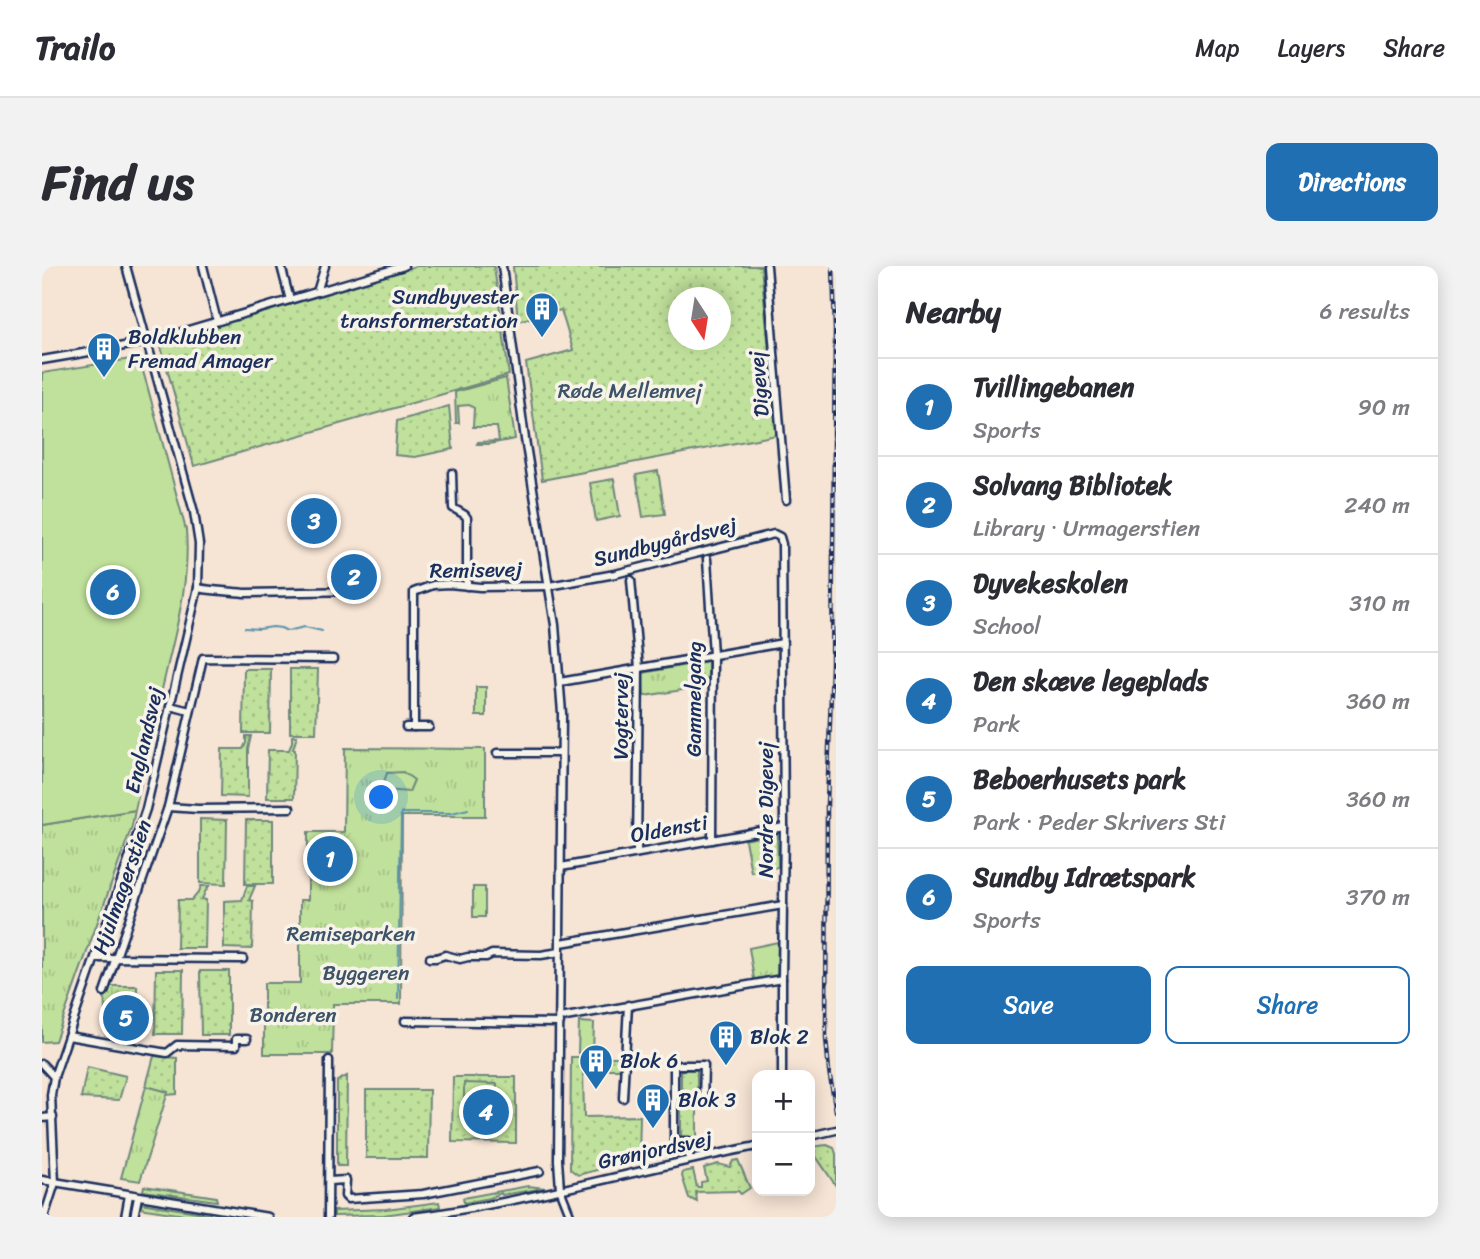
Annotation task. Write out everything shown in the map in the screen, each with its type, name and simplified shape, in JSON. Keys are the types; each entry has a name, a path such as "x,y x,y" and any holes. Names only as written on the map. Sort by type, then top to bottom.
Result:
{"street":[{"name":"Englandsvej","path":"44,1217 55,1183 51,1095 54,1077 146,809 198,588 199,544 194,512 126,266"},
{"path":"203,266 217,321"},
{"path":"281,266 290,300"},
{"path":"317,292 325,266"},
{"path":"42,360 148,342 404,266"},
{"path":"502,266 525,439 555,625 560,682 558,1160 560,1189 571,1217"},
{"name":"Digevej","path":"767,266 786,500"},
{"path":"452,473 452,505 467,518 467,586"},
{"name":"Sundbygårdsvej","path":"549,586 615,574 774,534 780,537 782,544"},
{"name":"Nordre Digevej","path":"782,544 782,1070"},
{"name":"Gammelgang","path":"707,559 713,655 712,840"},
{"name":"Vogtervej","path":"631,580 639,668 637,853"},
{"name":"Remisevej","path":"414,727 414,592 433,585 549,586"},
{"path":"198,588 244,593 359,591"},
{"path":"560,682 783,643"},
{"name":"Hjulmagerstien","path":"104,992 168,807 203,658 333,659"},
{"path":"170,706 190,711"},
{"path":"406,727 429,727"},
{"path":"497,753 561,753"},
{"path":"168,807 290,808"},
{"name":"Oldensti","path":"561,867 784,827"},
{"path":"561,943 783,905"},
{"path":"430,958 445,955 460,959 492,954 541,955 560,952"},
{"path":"96,958 243,959"},
{"path":"405,1021 560,1021 628,1005 782,979"},
{"path":"624,1098 628,1005"},
{"path":"68,1037 167,1054 177,1045 236,1046 236,1039 247,1039"},
{"path":"328,1217 329,1060"},
{"path":"42,1064 54,1077"},
{"path":"689,1160 689,1141 674,1141 674,1065 704,1065 703,1104"},
{"path":"42,1118 53,1117"},
{"path":"815,1135 836,1130"},
{"name":"Grønjordsvej","path":"412,1217 461,1213 752,1147"},
{"path":"328,1181 345,1180 345,1196 348,1199 360,1199 423,1194 540,1171"},
{"path":"42,1180 268,1217"},
{"path":"125,1217 129,1195"},
{"path":"135,1217 138,1197"},
{"path":"214,1217 216,1209"}],"green space":[{"path":"416,266 494,266 509,375 194,466 160,343"},
{"name":"Røde Mellemvej","path":"513,266 761,266 777,435 542,480 526,363 573,350 561,310 518,321"},
{"path":"137,358 147,385 186,530 185,582 179,617 135,810 42,825 42,373"},
{"path":"506,378 515,439 477,444 499,441 497,427 473,427 474,408 469,405 458,406 459,423 456,423 455,392"},
{"path":"449,406 453,449 415,457 395,455 397,421"},
{"path":"658,471 665,514 643,517 636,475"},
{"path":"614,479 620,516 596,521 590,483"},
{"path":"708,661 708,686 644,696 643,673"},
{"path":"244,669 271,669 270,733 243,733"},
{"path":"290,669 318,669 316,733 290,733"},
{"path":"476,687 486,687 486,716 476,716"},
{"path":"246,736 251,736 248,749 248,797 221,796 222,749 243,749"},
{"path":"292,736 297,736 293,749 294,798 267,798 268,750 289,750"},
{"name":"Remiseparken","path":"345,748 485,749 485,816 402,816 401,1004 333,1004 332,1054 264,1054 264,983 300,983 300,900 308,900 308,832 344,832"},
{"path":"403,772 414,780 409,792 382,788 387,773"},
{"path":"135,810 132,826 55,1041 42,1042 42,825"},
{"path":"200,819 227,820 226,884 200,883"},
{"path":"246,820 273,820 273,884 245,884"},
{"path":"777,833 778,867 751,872 745,840"},
{"path":"317,841 344,841 344,878 317,878"},
{"path":"201,886 209,886 202,899 206,900 205,948 177,948 178,900 192,900"},
{"path":"247,886 255,886 249,900 253,901 252,949 224,948 224,901 242,900"},
{"path":"473,887 485,887 485,917 473,917"},
{"path":"778,942 777,976 754,979 749,948"},
{"path":"156,970 183,970 182,1034 155,1034"},
{"path":"200,971 229,971 229,1035 201,1035"},
{"path":"110,986 137,986 136,1034 105,1033 104,1027 116,1027 116,1009 105,1009 104,992 108,991"},
{"path":"579,1022 594,1023 593,1054 578,1053"},
{"path":"154,1056 177,1058 177,1094 167,1095 167,1092 146,1086"},
{"path":"571,1057 624,1057 624,1069 583,1069 584,1117 640,1116 639,1159 578,1175 570,1169"},
{"path":"87,1067 126,1076 119,1100 81,1098"},
{"path":"681,1070 697,1070 697,1137 681,1137"},
{"path":"347,1076 346,1166 337,1166 337,1081"},
{"path":"453,1077 516,1077 516,1143 452,1142"},
{"path":"464,1083 497,1084 496,1099 464,1098"},
{"path":"146,1086 168,1092 140,1181 121,1178"},
{"path":"366,1090 429,1090 428,1158 366,1158"},
{"path":"827,1145 834,1148 836,1186 815,1155 815,1146"},
{"path":"738,1160 750,1188 741,1194 738,1191 696,1192 697,1202 689,1198 683,1172 693,1170 697,1187 701,1187 701,1182 707,1181 704,1168 718,1164 730,1167 733,1161"},
{"path":"144,1186 216,1197 217,1201 143,1191"},
{"path":"528,1186 545,1188 502,1195 501,1193 464,1203 463,1198"},
{"path":"439,1202 440,1207 384,1215 334,1216 334,1211 386,1209"},
{"path":"140,1203 210,1214 211,1217 139,1208"}],"waterway":[{"path":"245,628 273,627 287,631 305,627 322,631"},
{"path":"398,999 401,813 452,813 468,809"}],"railway":[{"path":"833,266 835,330 832,665 827,804 826,1038 836,1111"}],"place":[{"name":"Sundbyvester transformerstation","path":"542,339"},
{"name":"Boldklubben Fremad Amager","path":"104,379"},
{"name":"Dyvekeskolen","path":"314,521"},
{"name":"Solvang Bibliotek","path":"354,577"},
{"name":"Sundby Idrætspark","path":"113,592"},
{"name":"Tvillingebanen","path":"330,859"},
{"name":"Beboerhusets park","path":"126,1018"},
{"name":"Blok 2","path":"726,1067"},
{"name":"Blok 6","path":"596,1091"},
{"name":"Den skæve legeplads","path":"486,1112"},
{"name":"Blok 3","path":"653,1130"}],"park label":[{"name":"Byggeren","path":"366,973"},
{"name":"Bonderen","path":"293,1015"}]}
